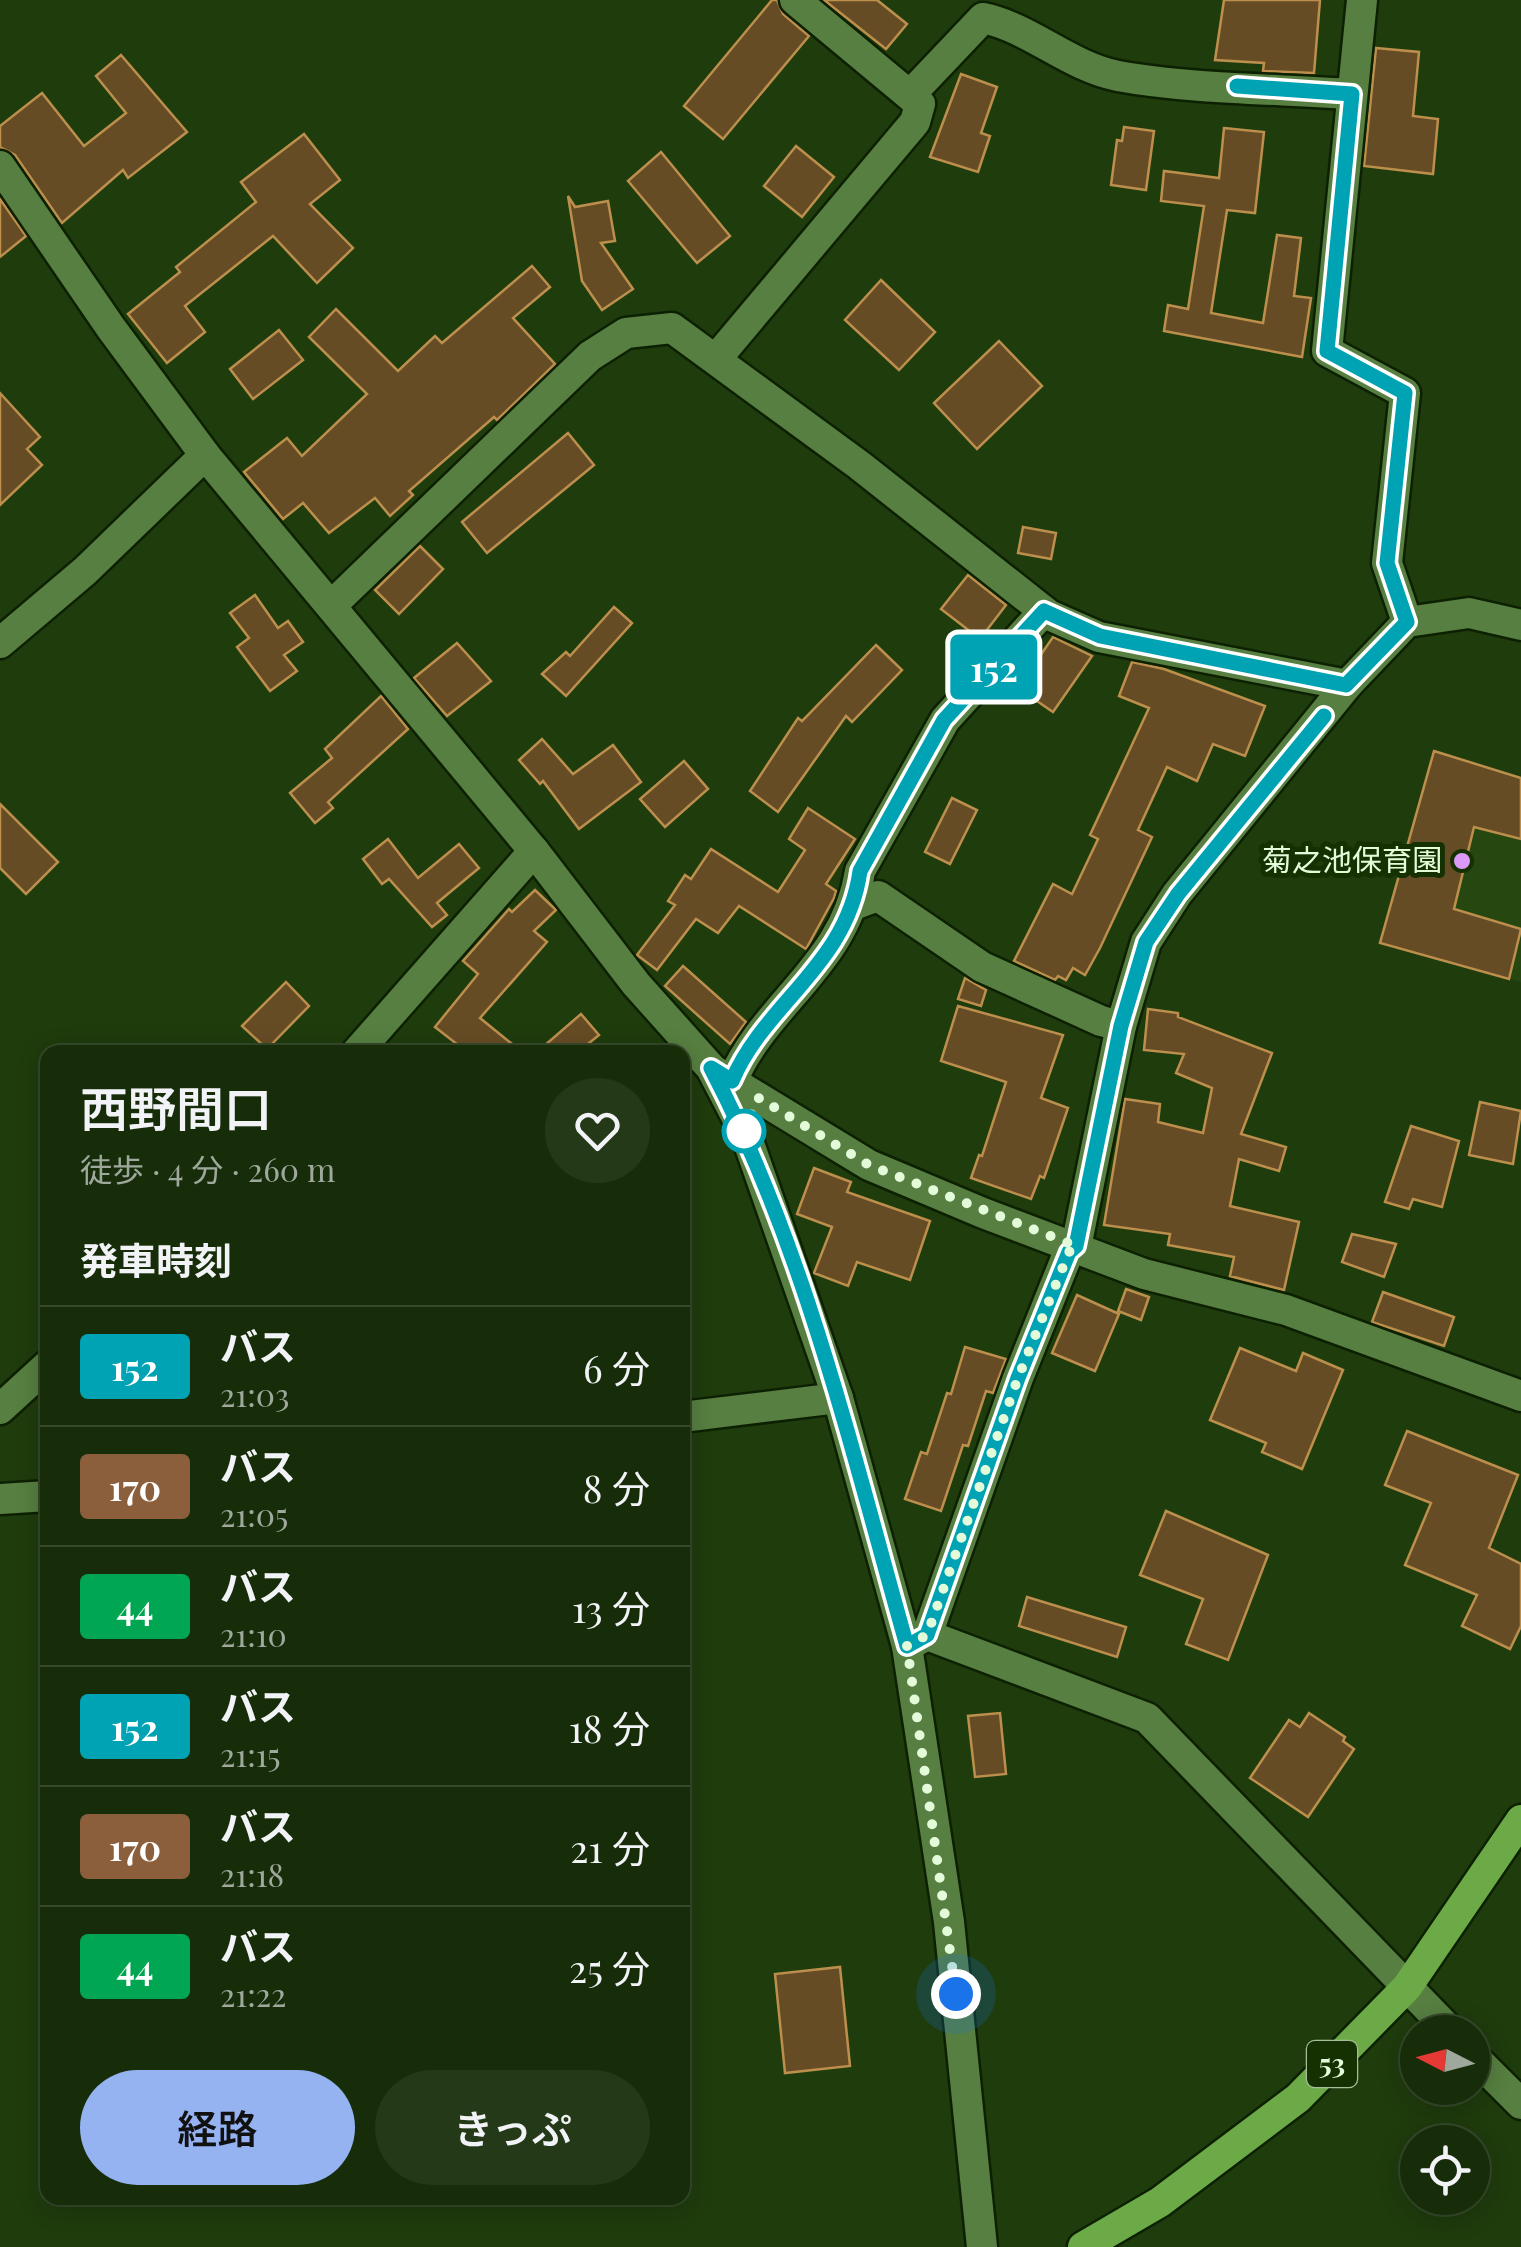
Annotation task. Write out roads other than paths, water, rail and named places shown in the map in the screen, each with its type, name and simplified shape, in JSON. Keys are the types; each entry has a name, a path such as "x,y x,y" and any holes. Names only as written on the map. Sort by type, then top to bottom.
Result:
{"main road":[{"name":"53","path":"1083,2247 1160,2202 1298,2098 1407,1988 1521,1820"}],"street":[{"path":"716,359 915,122 920,104 794,0"},
{"path":"1362,0 1327,351 1405,393 1387,563 1407,622"},
{"path":"910,95 983,18 1004,22 1064,58 1117,75 1352,94"},
{"path":"0,166 111,328 205,454 534,851 636,984 721,1074 869,1165 1144,1274 1286,1310 1521,1396"},
{"path":"332,605 602,348 626,334 672,328 1044,611 1100,636 1346,685"},
{"path":"0,644 86,571 205,454"},
{"path":"721,1074 811,978 852,906 860,871 944,720 1044,611"},
{"path":"917,1641 1018,1378 1069,1252 1076,1246 1121,1026 1146,942 1178,894 1346,685 1407,622 1469,613 1521,625"},
{"path":"363,1045 534,851"},
{"path":"852,906 878,896 982,967 1101,1021 1121,1026"},
{"path":"721,1074 838,1398 917,1641 982,2247"},
{"path":"0,1409 40,1372"},
{"path":"690,1416 838,1398"},
{"path":"0,1498 40,1496"},
{"path":"917,1641 1148,1718 1434,2015"},
{"path":"1490,2073 1521,2104"}],"place":[{"name":"菊之池保育園","path":"1462,861"}]}
